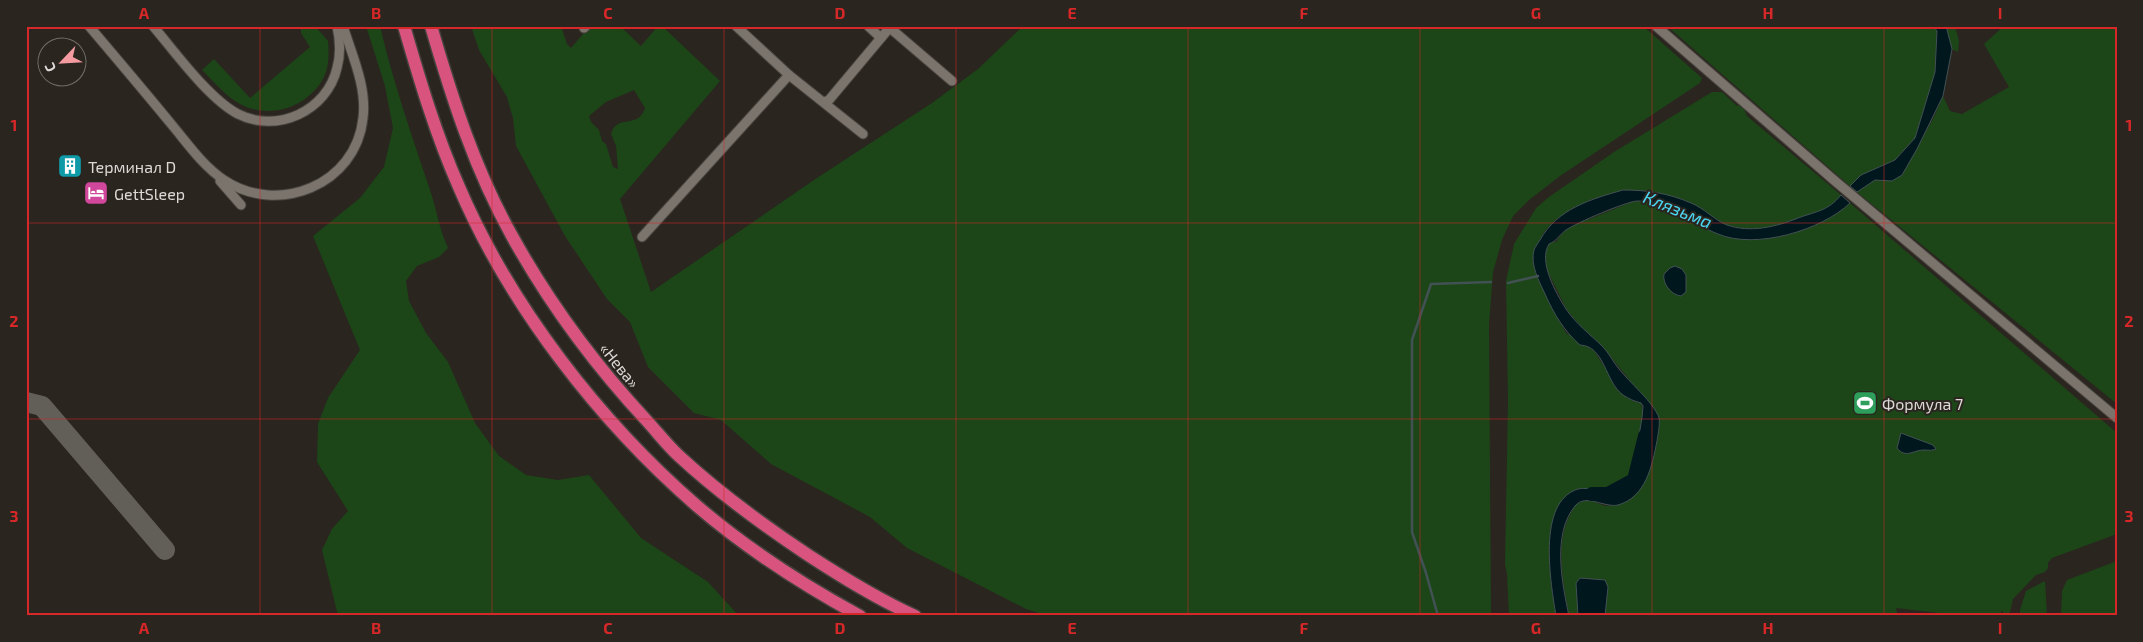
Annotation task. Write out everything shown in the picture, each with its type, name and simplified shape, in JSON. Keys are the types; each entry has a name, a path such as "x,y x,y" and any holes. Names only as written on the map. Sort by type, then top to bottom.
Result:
{"highway":[{"path":"404,26 430,113 463,196 494,258 529,314 571,373 608,418 665,478 698,507 753,549 829,599 860,616"},
{"name":"«Нева»","path":"431,26 453,103 483,178 516,244 552,301 593,358 628,402 678,455 717,489 771,531 844,579 915,616"}],"street":[{"path":"89,26 241,204"},
{"path":"153,26 216,98 237,114 266,122 288,119 298,115 316,104 324,96 338,68 340,47 337,26"},
{"path":"206,165 237,188 259,194 283,196 317,186 334,173 350,154 357,142 363,120 361,88 343,26"},
{"path":"736,26 789,75 863,134"},
{"path":"868,26 881,38"},
{"path":"1656,26 1835,181 2117,418"},
{"path":"824,102 829,100 891,27 952,81"},
{"path":"642,237 789,75"}],"green space":[{"path":"301,26 315,26 328,41 328,64 321,82 314,91 297,104 275,111 245,107 225,93 202,70 214,59 250,98 310,47 301,33"},
{"path":"366,26 380,26 397,88 448,248 439,257 417,266 406,281 409,301 426,333 448,362 475,423 499,456 526,475 558,480 589,475 641,538 708,582 739,616 338,616 322,550 332,529 348,511 317,462 318,424 328,398 360,350 313,236 360,198 384,167 393,128 385,86"},
{"path":"471,26 561,26 567,44 571,48 590,26 620,26 641,46 658,26 662,26 720,81 620,199 651,292 817,178 932,103 978,69 1023,26 1643,26 1702,78 1700,83 1560,176 1529,200 1513,216 1502,240 1493,272 1489,324 1491,616 1048,616 1026,609 907,548 870,517 771,464 721,420 694,413 648,367 630,322 607,299 565,236 516,146 513,118 507,97 479,50","holes":["634,90 645,108 642,115 638,118 618,124 614,128 611,134 616,146 618,169 613,167 606,144 602,141 599,130 591,122 589,116 606,102"]},
{"path":"1667,26 1933,26 1937,31 1935,72 1915,138 1895,160 1861,175 1850,186"},
{"path":"1946,26 1955,26 1959,41 1958,52 1952,49"},
{"path":"2004,26 2117,26 2117,404 1857,192 1875,180 1902,175 1934,117 1943,96 1950,111 1962,114 2009,87 1984,44"},
{"path":"1712,92 1722,92 1737,106 1744,109 1747,116 1841,195 1832,206 1814,214 1763,229 1726,225 1692,203 1649,190 1592,199 1571,209 1555,220 1544,232 1534,251 1534,268 1549,302 1566,333 1594,351 1623,395 1641,403 1643,414 1639,441 1640,460 1630,481 1615,493 1606,494 1594,489 1562,500 1552,527 1549,556 1556,616 1509,616 1505,564 1508,401 1506,281 1514,244 1536,208 1549,197 1614,152"},
{"name":"Формула 7","path":"1634,201 1654,204 1668,209 1718,234 1733,238 1751,239 1787,235 1806,229 1838,213 1850,203 2117,433 2117,534 2052,558 2045,572 2036,575 2013,599 2010,612 2006,616 2002,616 2003,610 1997,616 1965,616 1896,608 1897,613 1926,616 1569,616 1563,577 1562,551 1566,525 1574,506 1585,501 1591,501 1609,506 1632,498 1658,416 1604,348 1591,338 1567,310 1545,266 1546,249 1549,243 1556,242 1564,231 1578,222"},
{"path":"2117,561 2117,616 2061,616 2062,591 2067,580"},
{"path":"2045,581 2047,616 2020,616 2026,591"}],"water":[{"path":"1933,26 1946,26 1952,49 1943,96 1902,175 1892,181 1875,180 1857,192 1850,186 1861,175 1895,160 1915,138 1935,72 1937,31"},
{"path":"1623,190 1666,194 1696,205 1727,225 1745,229 1772,226 1817,212 1827,207 1841,195 1850,203 1838,213 1806,229 1788,235 1751,240 1718,234 1669,209 1648,202 1637,201 1612,209 1580,223 1566,230 1549,244 1546,251 1547,268 1553,286 1566,309 1605,349 1619,369 1650,403 1658,415 1659,421 1657,441 1650,470 1641,488 1635,495 1628,501 1618,505 1607,505 1590,501 1579,502 1568,517 1563,530 1561,559 1569,616 1556,616 1551,584 1549,545 1551,526 1556,510 1565,497 1578,489 1612,493 1622,489 1630,481 1637,470 1640,460 1639,443 1643,406 1641,403 1623,395 1612,382 1595,351 1580,345 1564,328 1538,278 1533,256 1535,248 1547,229 1565,213 1599,197"},
{"path":"1675,266 1682,269 1686,275 1686,292 1681,296 1671,291 1664,281 1664,274"},
{"path":"1901,433 1933,445 1936,449 1903,453 1897,448"},
{"path":"1580,578 1605,580 1608,587 1605,616 1578,616 1576,583"}],"waterway":[{"path":"1508,283 1538,276"},
{"path":"1438,616 1412,532 1412,340 1431,284 1491,282"},
{"name":"Клязьма","path":"1592,494 1608,494 1634,480 1645,436"}],"taxiway":[{"path":"26,402 42,406 165,550"}],"place":[{"name":"Терминал D","path":"70,166"},
{"name":"GettSleep","path":"96,193"},
{"name":"Формула 7","path":"1865,403"}]}
